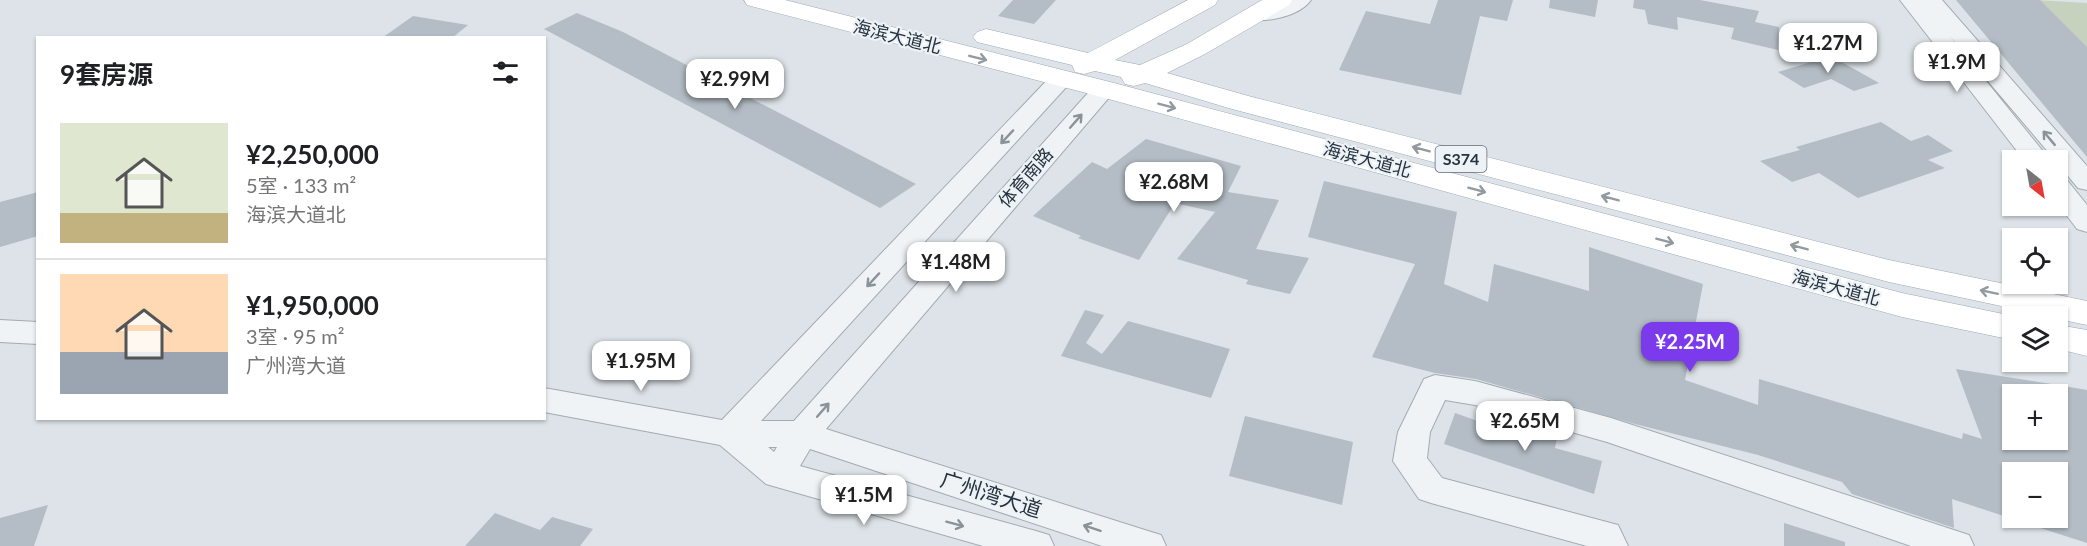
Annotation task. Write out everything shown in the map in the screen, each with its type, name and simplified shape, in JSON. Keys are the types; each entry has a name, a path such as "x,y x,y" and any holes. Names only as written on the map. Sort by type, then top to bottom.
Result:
{"main road":[{"name":"海滨大道北","path":"756,0 1104,89 1902,305 2002,326"},
{"name":"海滨大道北","path":"836,0 1143,74 1242,103 1889,271 2087,313"},
{"name":"体育南路","path":"1104,89 1196,49 1280,0"},
{"path":"1061,79 1199,2"},
{"path":"1012,43 1099,35 1162,24"},
{"path":"1196,49 1194,67 1209,85 1242,103"},
{"path":"2068,339 2087,343"}],"street":[{"path":"1256,14 1283,10 1301,0"},
{"path":"1910,0 2029,150"},
{"path":"1931,0 2087,182"},
{"path":"729,434 1061,79"},
{"name":"体育南路","path":"778,474 802,434 1104,89"},
{"path":"2068,199 2087,223"},
{"path":"0,331 36,333"},
{"path":"1610,546 1605,536 1431,489 1410,461 1414,432 1435,387 1475,393 1611,431 1956,546"},
{"name":"广州湾大道","path":"546,400 729,434 802,434 1148,546"},
{"name":"广州湾大道","path":"729,434 778,474 1036,546"}],"green space":[{"path":"2036,0 2087,3 2087,50"}],"building":[{"path":"1013,0 1056,0 1034,24 998,16"},
{"path":"1438,0 1513,0 1507,21 1480,16 1461,95 1339,70 1366,11 1430,24"},
{"path":"1550,0 1598,0 1595,17 1549,8"},
{"path":"1634,0 1700,0 1759,11 1755,22 1779,27 1778,50 1731,39 1734,28 1677,17 1678,30 1648,24 1645,10 1633,8"},
{"path":"1956,0 2040,0 2087,47 2087,157"},
{"path":"577,13 623,32 916,184 880,208 544,29"},
{"path":"413,16 468,25 454,36 385,36"},
{"path":"1831,56 1879,83 1854,91 1831,79 1804,88 1778,72"},
{"path":"1881,122 1911,141 1928,135 1953,151 1928,160 1945,168 1858,198 1819,173 1792,182 1760,161 1800,150 1796,147"},
{"path":"1146,139 1241,166 1228,192 1279,200 1256,249 1309,258 1290,294 1246,284 1248,280 1177,259 1215,212 1175,203 1139,260 1078,238 1081,236 1033,216 1092,162 1107,169"},
{"path":"1324,181 1457,212 1444,284 1488,302 1494,264 1589,291 1589,247 1703,284 1685,380 1758,405 1759,379 1962,439 1963,433 1982,439 1956,369 2052,384 2002,384 2002,450 2068,450 2068,387 2087,390 2087,543 2041,528 2068,528 2068,462 2002,462 2002,515 1952,499 1954,528 1852,494 1842,482 1758,455 1635,424 1476,379 1435,373 1372,357 1415,264 1308,237"},
{"path":"36,193 36,237 0,247 0,202"},
{"path":"1085,310 1104,315 1086,343 1102,354 1128,321 1230,349 1211,398 1061,356"},
{"path":"1455,413 1515,434 1517,426 1557,437 1555,448 1602,461 1594,494 1444,444"},
{"path":"1245,416 1353,442 1342,505 1229,476"},
{"path":"48,505 34,546 0,546 0,518"},
{"path":"495,513 540,530 552,517 593,529 580,546 465,546"},
{"path":"1784,523 1845,542 1845,546 1784,546"}]}
